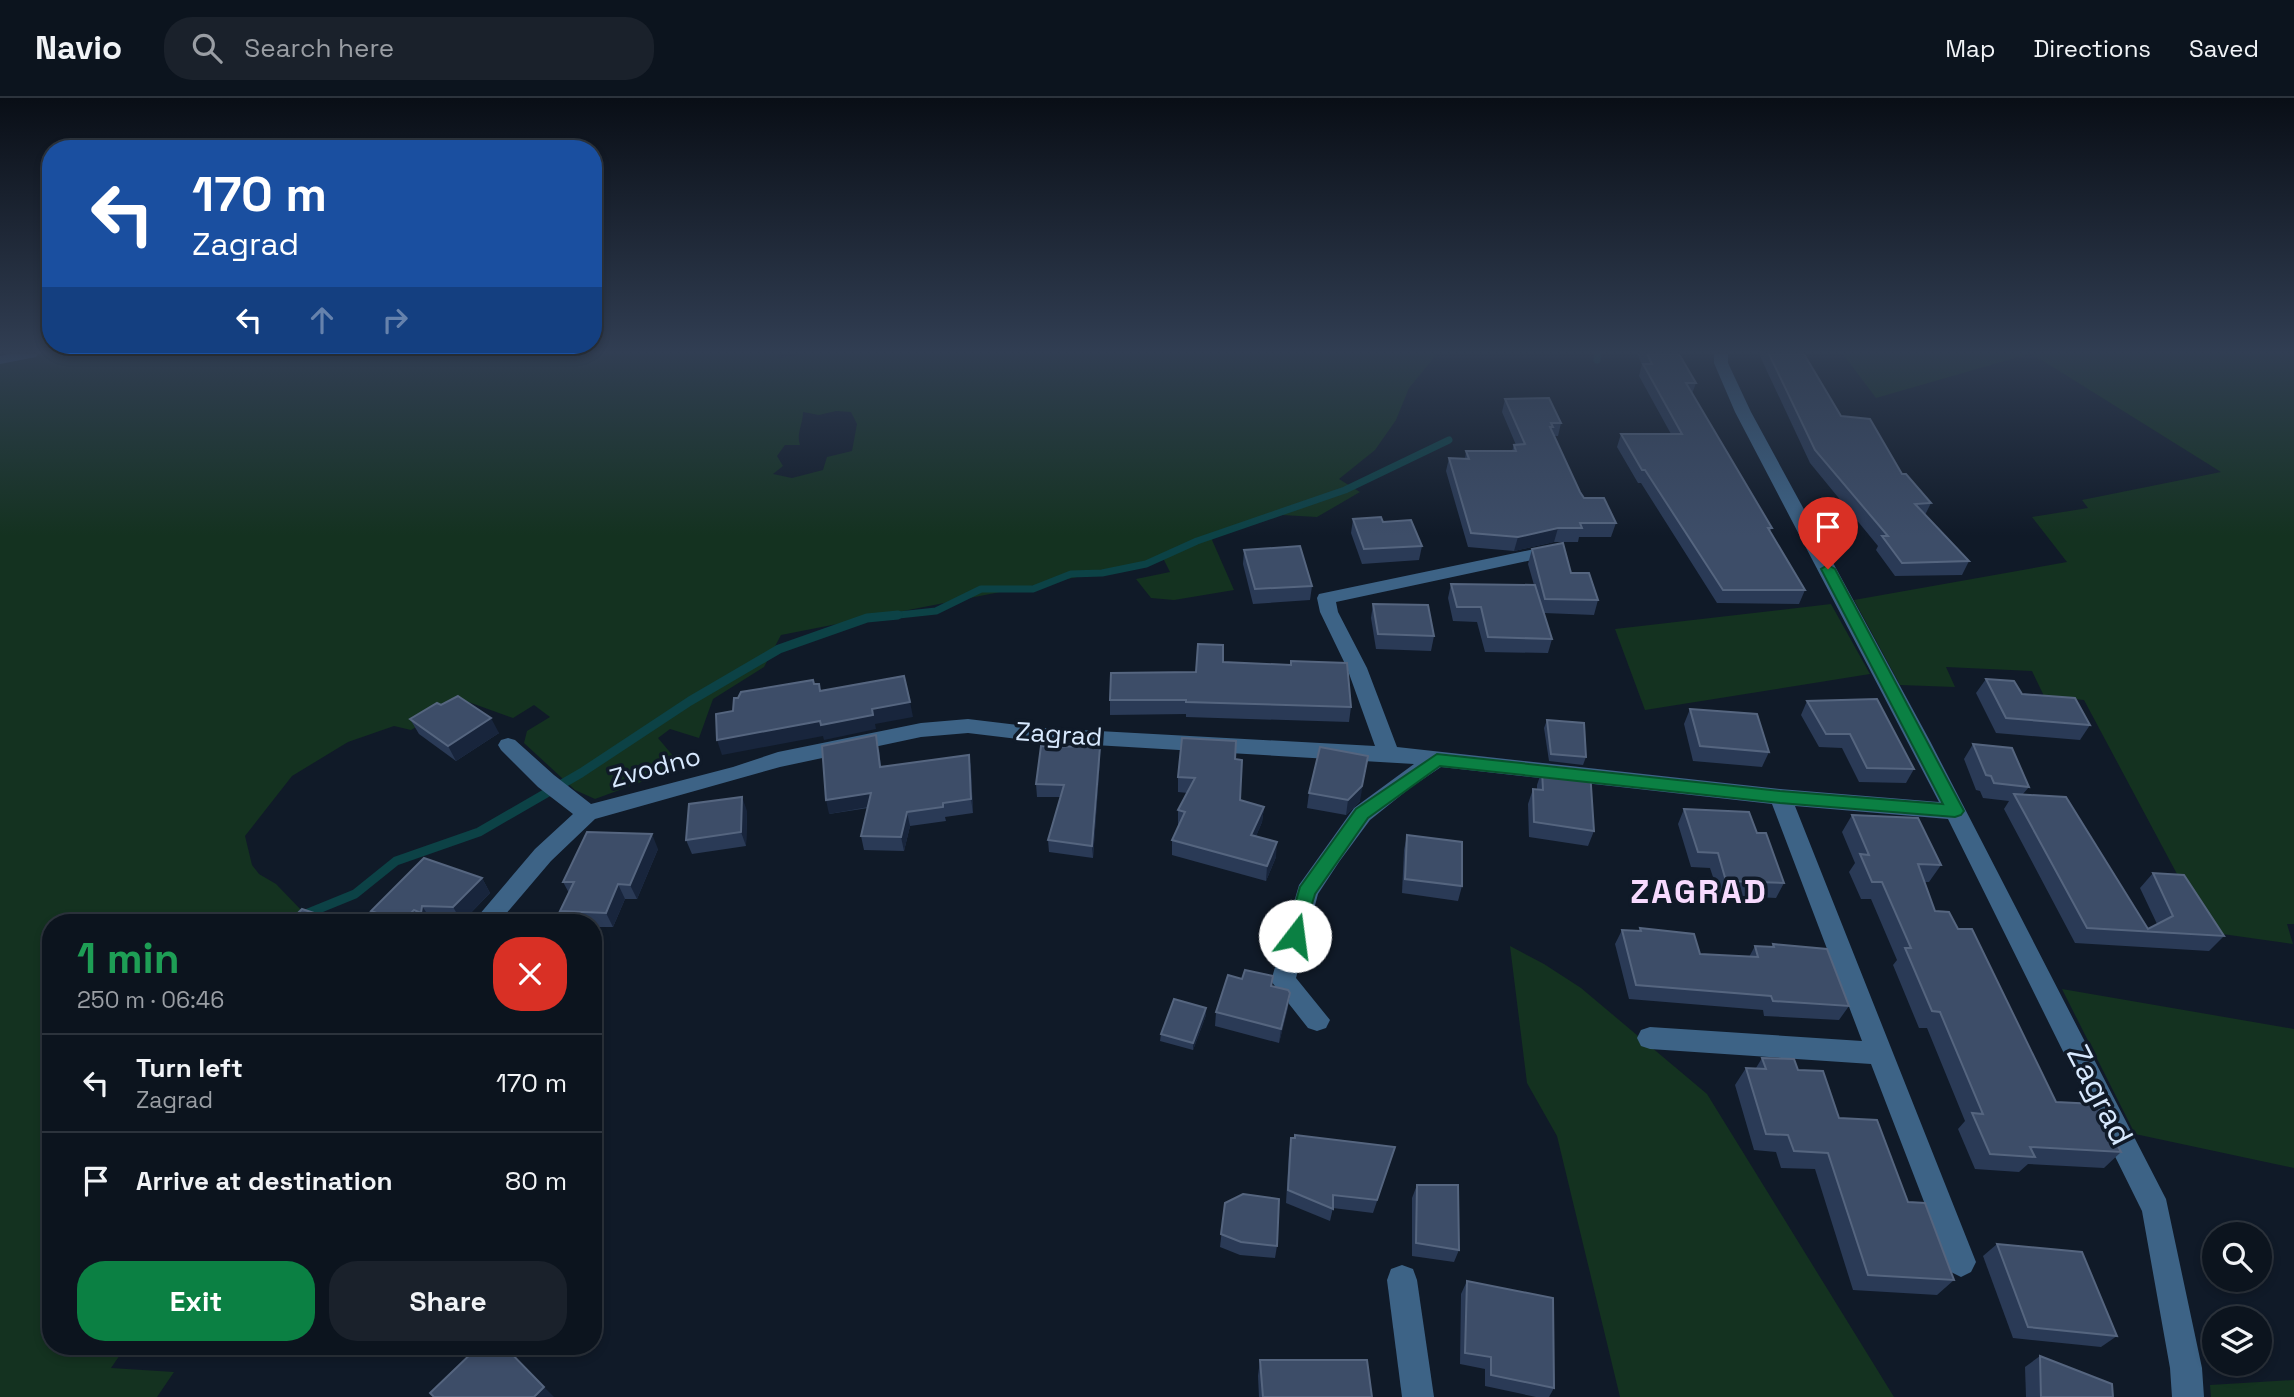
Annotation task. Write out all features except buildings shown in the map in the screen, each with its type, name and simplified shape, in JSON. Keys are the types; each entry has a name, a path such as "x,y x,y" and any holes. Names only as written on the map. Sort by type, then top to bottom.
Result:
{"street":[{"name":"Zagrad","path":"1744,415 1955,811 2156,1209 2186,1368 2188,1397"},
{"path":"1389,754 1357,668 1329,612 1326,598 1554,550"},
{"name":"Zagrad","path":"736,774 778,760 921,730 968,726 1044,735 1389,754 1780,797 1955,811"},
{"name":"Zvodno","path":"508,745 555,788 588,813"},
{"path":"1317,1020 1283,981 1307,892 1362,814 1437,760"},
{"name":"Zvodno","path":"492,914 543,855 588,813 736,774"},
{"path":"1780,797 1961,1262"},
{"path":"1650,1038 1878,1053"},
{"path":"1402,1280 1418,1397"}],"green space":[{"path":"0,415 803,415 800,445 785,445 777,456 783,466 773,474 792,478 823,470 827,457 852,451 857,424 852,415 1398,415 1375,450 1339,479 1360,492 1317,517 1282,515 1217,531 1212,540 1234,590 1174,600 1151,598 1136,579 1170,572 1164,560 781,635 764,667 713,699 699,738 670,729 658,738 679,763 652,778 595,799 575,790 524,743 527,731 550,717 534,705 513,718 463,700 411,730 394,726 348,742 292,776 245,836 252,865 259,874 276,884 303,912 301,914 42,914 42,1355 120,1355 111,1368 174,1372 157,1397 0,1397"},
{"path":"2129,415 2294,415 2294,924 2287,924 2293,944 2208,932 2084,700 2044,696 2032,671 1946,667 1955,687 1900,685 1854,600 2067,562 2032,517 2088,508 2082,500 2221,472"},
{"path":"1831,604 1870,674 1645,710 1615,629"},
{"path":"1510,946 1581,988 1707,1094 1894,1397 1620,1397 1557,1136 1527,1083"},
{"path":"2062,989 2294,1029 2294,1168 2135,1134"},
{"path":"2294,1380 2294,1397 2211,1397 2210,1385"}],"waterway":[{"path":"880,617 936,611 981,589 1033,589 1071,574 1102,573 1146,564 1197,541 1345,490 1449,440"},
{"path":"306,914 355,894 396,861 479,832 581,773 690,701 779,649 867,618 898,615"}],"district":[{"name":"ZAGRAD","path":"1699,892"}],"route":[{"path":"1295,936 1307,892 1362,814 1402,782 1437,760 1780,797 1955,811 1828,569"}]}
